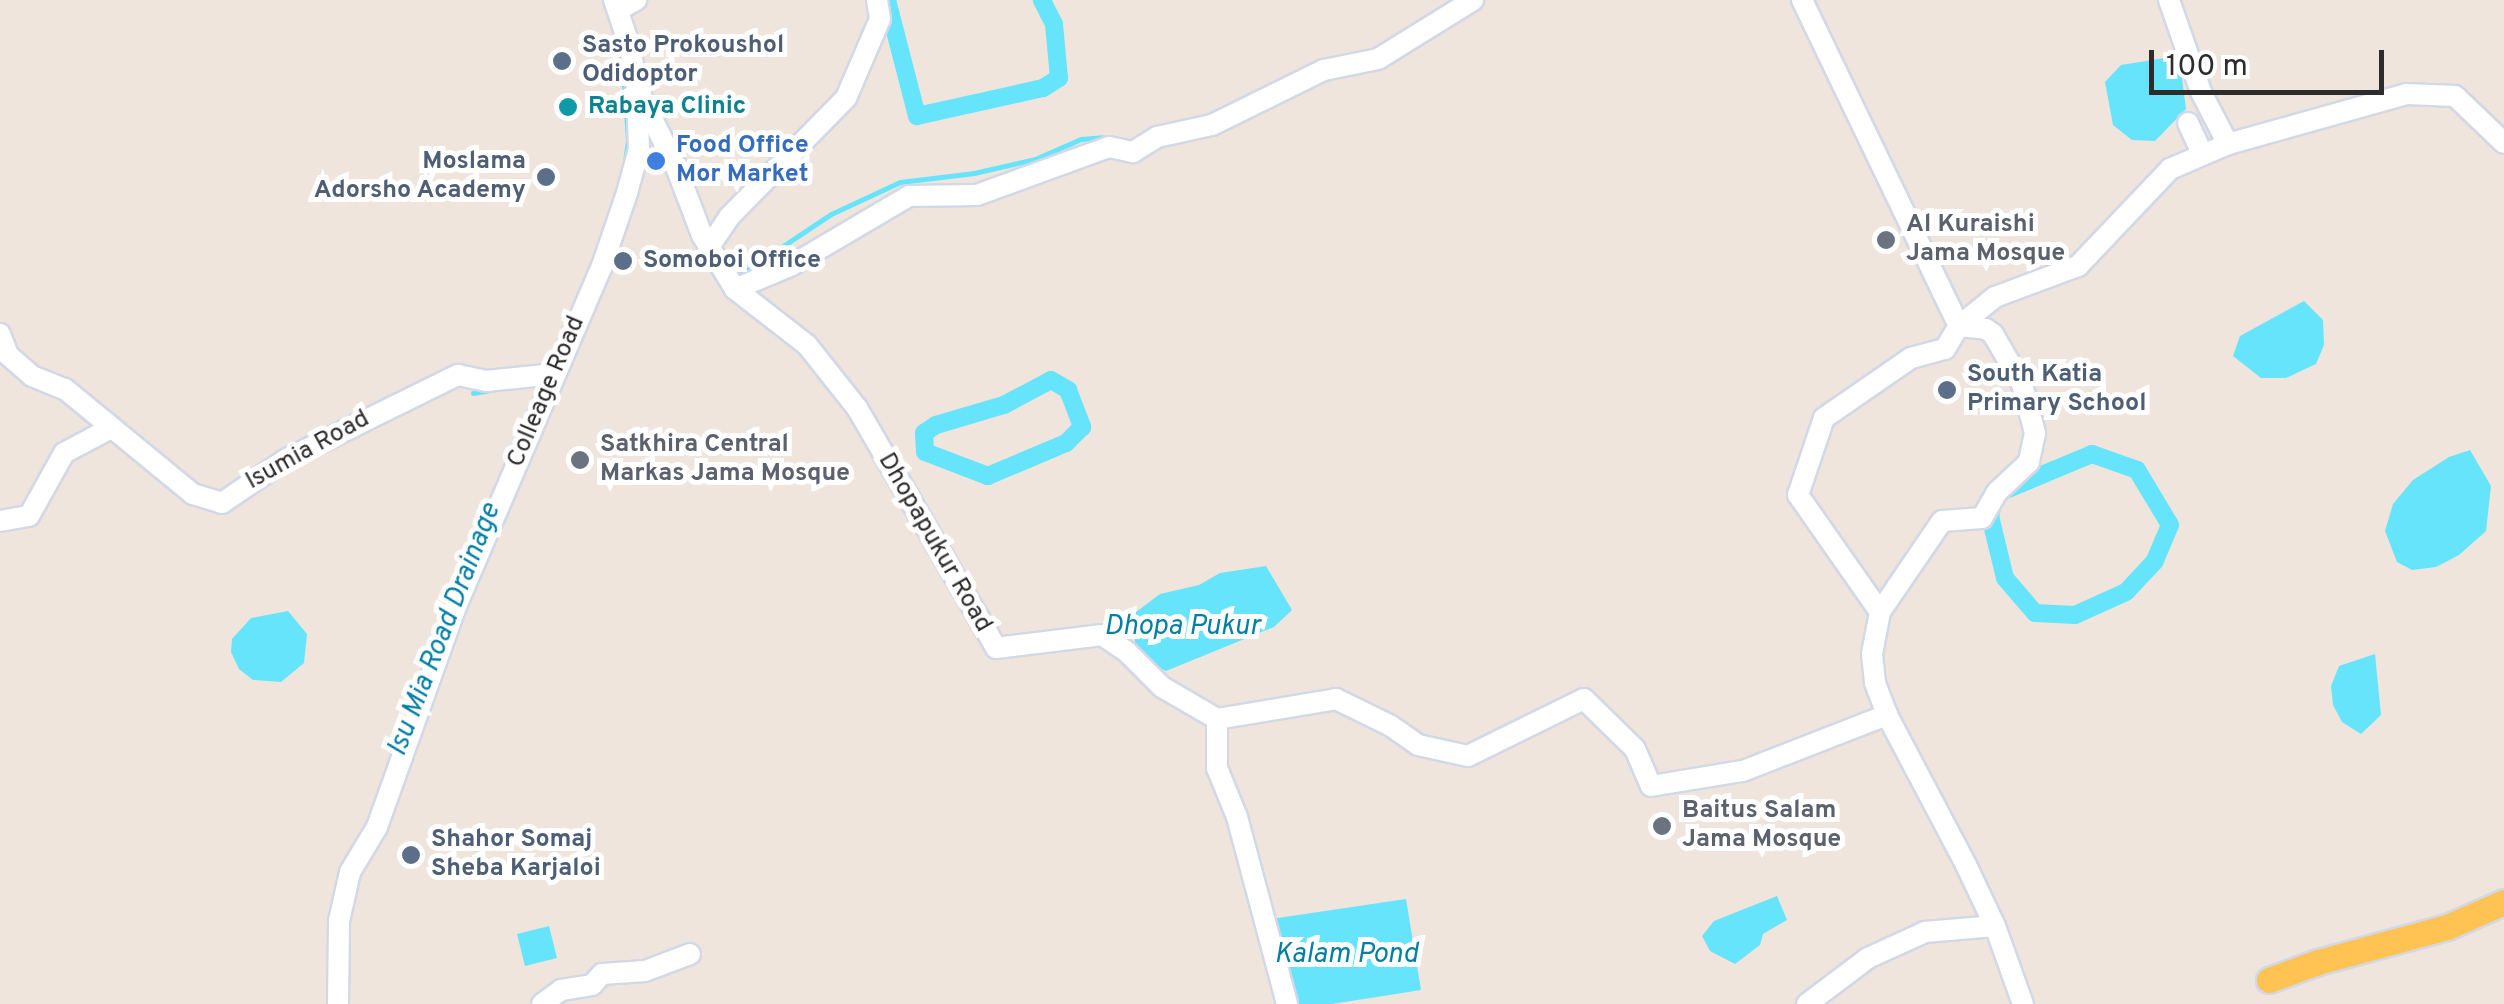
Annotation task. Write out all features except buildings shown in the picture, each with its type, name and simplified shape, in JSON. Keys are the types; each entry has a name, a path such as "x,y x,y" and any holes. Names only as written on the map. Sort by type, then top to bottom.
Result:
{"main road":[{"path":"2269,980 2318,962 2446,928 2504,902"}],"street":[{"path":"709,247 729,217 846,98 880,18 877,0"},
{"path":"1802,0 1959,326"},
{"path":"2170,0 2201,92 2228,144"},
{"name":"Colleage Road","path":"338,1004 339,921 350,872 377,827 456,604 602,266 627,194 638,148 637,88 623,3"},
{"path":"735,290 792,265 908,196 977,195 1109,147 1133,152 1157,138 1212,125 1324,70 1378,58 1460,4"},
{"name":"Dhopapukur Road","path":"637,88 709,247 735,290 808,345 857,408 996,648 1102,635 1127,652 1162,687 1217,719"},
{"path":"1880,612 1798,496 1824,418 1911,358 1945,349 1959,326 1995,297 2078,266 2170,169 2228,144 2407,94 2455,96 2504,143"},
{"path":"2188,123 2203,155"},
{"path":"1959,326 1986,329 1993,334 2022,384 2036,433 2029,462 1997,492 1982,518 1942,521 1880,612 1872,654 1887,715 1995,926 2023,1004"},
{"name":"Isumia Road","path":"0,334 8,355 32,376 65,389 193,494 222,503 285,460 458,375 486,381 555,374"},
{"path":"0,521 29,516 64,454 111,428"},
{"path":"1287,1004 1237,817 1217,768 1217,719 1336,698 1391,726 1418,746 1468,756 1584,699 1635,749 1651,786 1743,772 1887,715"},
{"path":"1807,1004 1868,958 1925,932 1995,926"},
{"path":"542,1004 561,990 592,985 602,974 646,971 690,954"}],"water":[{"path":"2171,57 2182,78 2186,109 2155,141 2132,140 2113,125 2105,82 2121,65"},
{"path":"2304,301 2323,320 2324,345 2316,364 2286,378 2261,378 2233,356 2240,336"},
{"path":"2470,450 2491,486 2486,531 2459,555 2436,567 2412,570 2397,562 2385,531 2393,504 2413,480 2449,457"},
{"name":"Dhopa Pukur","path":"1266,566 1292,610 1274,627 1166,671 1147,664 1135,642 1132,615 1160,594 1199,585 1220,573"},
{"path":"288,611 307,634 304,663 281,682 253,680 239,669 231,652 232,639 251,618"},
{"path":"2375,654 2381,715 2361,734 2342,722 2333,705 2331,686 2339,666"},
{"path":"1777,896 1787,920 1763,934 1760,945 1735,964 1710,951 1702,936 1714,921"},
{"name":"Kalam Pond","path":"1406,899 1421,990 1332,1004 1284,1004 1271,919"},
{"path":"549,926 557,958 525,966 517,934"}],"waterway":[{"path":"887,0 917,116 1043,88 1059,78 1054,24 1042,0"},
{"path":"622,56 628,140 623,175"},
{"path":"741,274 831,214 900,182 974,173 1035,159 1081,139 1102,137"},
{"path":"1051,380 1068,390 1082,427 1066,443 988,476 925,452 924,433 936,425 1004,405 1051,380"},
{"name":"Isu Mia Road Drainage","path":"473,393 508,387"},
{"path":"2092,454 2137,470 2170,525 2155,561 2126,592 2075,615 2035,613 2005,578 1990,516 1996,494 2092,454"}],"place":[{"name":"Sasto Prokoushol Odidoptor","path":"562,61"},
{"name":"Rabaya Clinic","path":"568,107"},
{"name":"Food Office Mor Market","path":"656,161"},
{"name":"Moslama Adorsho Academy","path":"546,177"},
{"name":"Al Kuraishi Jama Mosque","path":"1886,240"},
{"name":"Somoboi Office","path":"623,261"},
{"name":"South Katia Primary School","path":"1947,390"},
{"name":"Satkhira Central Markas Jama Mosque","path":"580,460"},
{"name":"Baitus Salam Jama Mosque","path":"1662,826"},
{"name":"Shahor Somaj Sheba Karjaloi","path":"411,855"}]}
